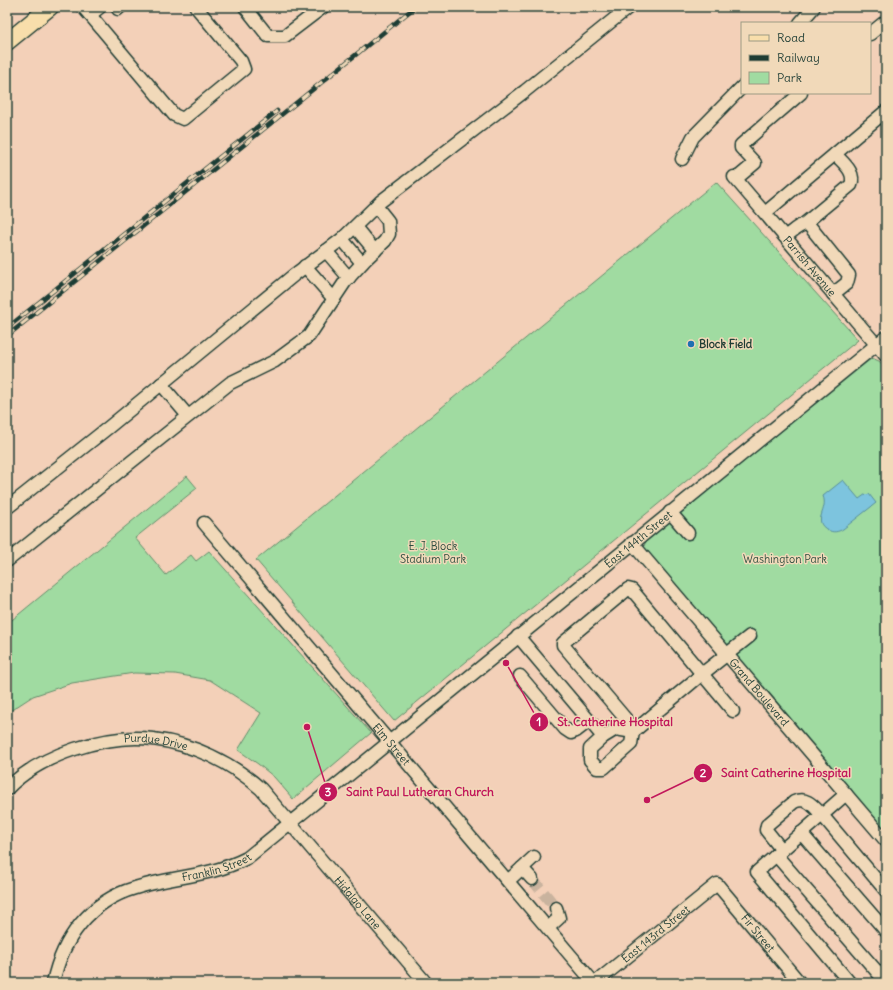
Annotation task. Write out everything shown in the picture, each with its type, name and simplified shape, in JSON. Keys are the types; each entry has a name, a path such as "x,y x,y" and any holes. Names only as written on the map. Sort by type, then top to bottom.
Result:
{"main road":[{"path":"7,42 50,7"}],"street":[{"path":"100,7 87,11 174,116 183,119 244,69 241,61 196,7"},
{"path":"117,7 118,9 120,7"},
{"path":"245,7 268,36 285,36 323,7"},
{"path":"7,508 305,266 342,239 376,206 525,91 629,7"},
{"path":"801,22 814,7"},
{"path":"871,33 886,21"},
{"path":"682,159 693,137 741,88"},
{"name":"Parrish Avenue","path":"800,94 741,145 755,163 735,178 886,356"},
{"path":"764,213 886,111"},
{"path":"785,238 852,185 853,180 850,172 835,154"},
{"path":"7,561 230,383 275,361 309,336 349,278 385,241 389,234 388,222 376,206"},
{"path":"804,224 808,224 849,275 847,283 833,294"},
{"path":"355,227 375,251"},
{"path":"342,239 362,264"},
{"path":"326,250 349,278"},
{"path":"305,266 334,299"},
{"name":"East 144th Street","path":"389,741 886,337"},
{"path":"161,384 188,416"},
{"path":"670,512 688,533"},
{"name":"Elm Street","path":"204,523 594,983"},
{"name":"Grand Boulevard","path":"632,543 886,841"},
{"path":"634,731 564,647 563,643 628,589 630,589 733,710"},
{"path":"518,636 603,737"},
{"path":"634,731 616,729 603,737 590,749 590,760 597,768 604,768 631,744 634,731 750,636"},
{"path":"520,676 565,729 571,733 589,721"},
{"name":"Purdue Drive","path":"7,789 27,772 47,760 87,745 129,739 152,739 171,742 191,748 228,764 249,778 261,789 290,822"},
{"name":"Franklin Street","path":"53,983 60,958 74,932 89,915 106,901 135,888 209,873 237,863 258,850 389,741"},
{"path":"846,794 756,872 850,983"},
{"path":"886,890 822,815 812,805 804,800 799,800 790,805 767,825 766,827 769,834 779,852 886,982"},
{"name":"Hidalgo Lane","path":"290,822 426,983"},
{"path":"801,833 886,931"},
{"path":"508,881 534,857"},
{"path":"522,868 532,879"},
{"name":"East 143rd Street","path":"594,983 717,884"},
{"name":"Fir Street","path":"717,884 800,983"},
{"path":"548,928 559,918 556,908"}],"green space":[{"name":"E. J. Block Stadium Park","path":"716,182 858,340 394,721 256,560"},
{"name":"Washington Park","path":"872,358 879,361 886,369 886,832 644,550 646,541"},
{"path":"187,476 197,488 135,538 166,575 191,555 196,561 209,551 371,733 293,799 274,777 238,750 261,713 210,680 175,674 134,673 72,683 33,696 7,713 7,624"}],"water":[{"path":"843,480 859,499 866,494 869,494 876,503 843,529 832,532 823,527 821,523 824,506 823,496"}],"tunnel":[{"path":"532,879 556,908"}],"railway":[{"path":"7,336 415,7"},
{"path":"7,328 277,111"}],"place":[{"name":"Block Field","path":"691,344"},
{"name":"St. Catherine Hospital","path":"506,663"},
{"name":"Saint Paul Lutheran Church","path":"307,727"},
{"name":"Saint Catherine Hospital","path":"647,800"}]}
